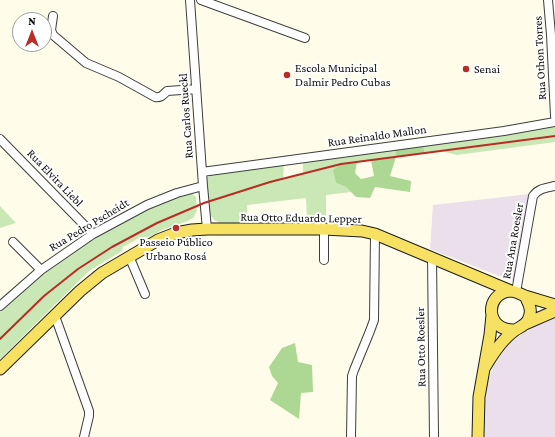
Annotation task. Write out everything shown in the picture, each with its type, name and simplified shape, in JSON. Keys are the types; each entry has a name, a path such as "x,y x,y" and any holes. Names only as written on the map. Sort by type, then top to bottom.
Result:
{"main road":[{"name":"Rua Otto Eduardo Lepper","path":"0,369 102,273 158,240 176,233 192,230 324,229 362,231 375,234 518,293 555,305"},
{"name":"Rua Otto Eduardo Lepper","path":"481,278 489,285 493,292 493,303"},
{"path":"515,330 507,330 500,327 495,322 492,315 491,309 493,303 501,294 518,293 530,308 530,314 525,324"},
{"path":"484,367 492,355 515,330 555,311"},
{"path":"478,437 479,396 492,315"}],"street":[{"name":"Rua Carlos Rueckl","path":"190,0 207,229"},
{"path":"201,0 305,38"},
{"name":"Rua Othon Torres","path":"548,0 555,116"},
{"path":"54,16 51,30 53,35 86,63 119,77 155,97 163,96 167,91 196,89"},
{"name":"Rua Reinaldo Mallon","path":"202,172 504,131 555,122"},
{"name":"Rua Elvira Liebl","path":"0,139 93,234"},
{"name":"Rua Pedro Pscheidt","path":"1,304 41,270 93,234 147,205 177,193 203,186"},
{"name":"Rua Ana Roesler","path":"518,293 534,196 536,191 542,188 555,186"},
{"path":"324,229 324,260"},
{"path":"351,437 352,376 374,320 375,234"},
{"path":"13,242 41,270"},
{"path":"129,256 145,294"},
{"name":"Rua Otto Roesler","path":"432,258 434,437"},
{"path":"55,316 88,411 89,416 84,437"}],"shaded area":[{"path":"529,194 517,283 430,249 433,205"},
{"path":"555,316 555,437 485,437 487,385 493,366 511,342 539,323"}],"green space":[{"path":"555,126 555,142 457,155 441,151 425,153 423,145 525,132"},
{"path":"423,145 425,153 396,157 395,149"},
{"path":"395,149 396,157 341,164 336,183 346,187 351,192 326,195 326,223 307,222 306,198 247,205 248,224 232,225 223,224 216,221 212,217 207,205 206,178 214,174 284,165 283,179 303,174 303,162"},
{"path":"396,157 390,176 411,181 410,192 375,187 370,198 356,197 346,187 336,183 333,170 341,164 357,162 355,173 361,179 374,176 371,160"},
{"path":"188,190 196,197 197,210 194,217 188,221 162,230 149,237 141,237 123,247 122,251 89,271 0,359 0,306 93,234"},
{"path":"0,206 16,223 0,228"},
{"path":"295,343 298,362 312,365 313,392 301,393 299,419 270,400 278,383 272,376 269,367 282,348"}],"railway":[{"path":"0,339 44,296 78,269 112,247 157,223 204,203 270,182 341,164 555,136"}],"place":[{"name":"Senai","path":"466,69"},
{"name":"Escola Municipal Dalmir Pedro Cubas","path":"287,75"},
{"name":"Passeio Público Urbano Rosá","path":"176,228"}]}
